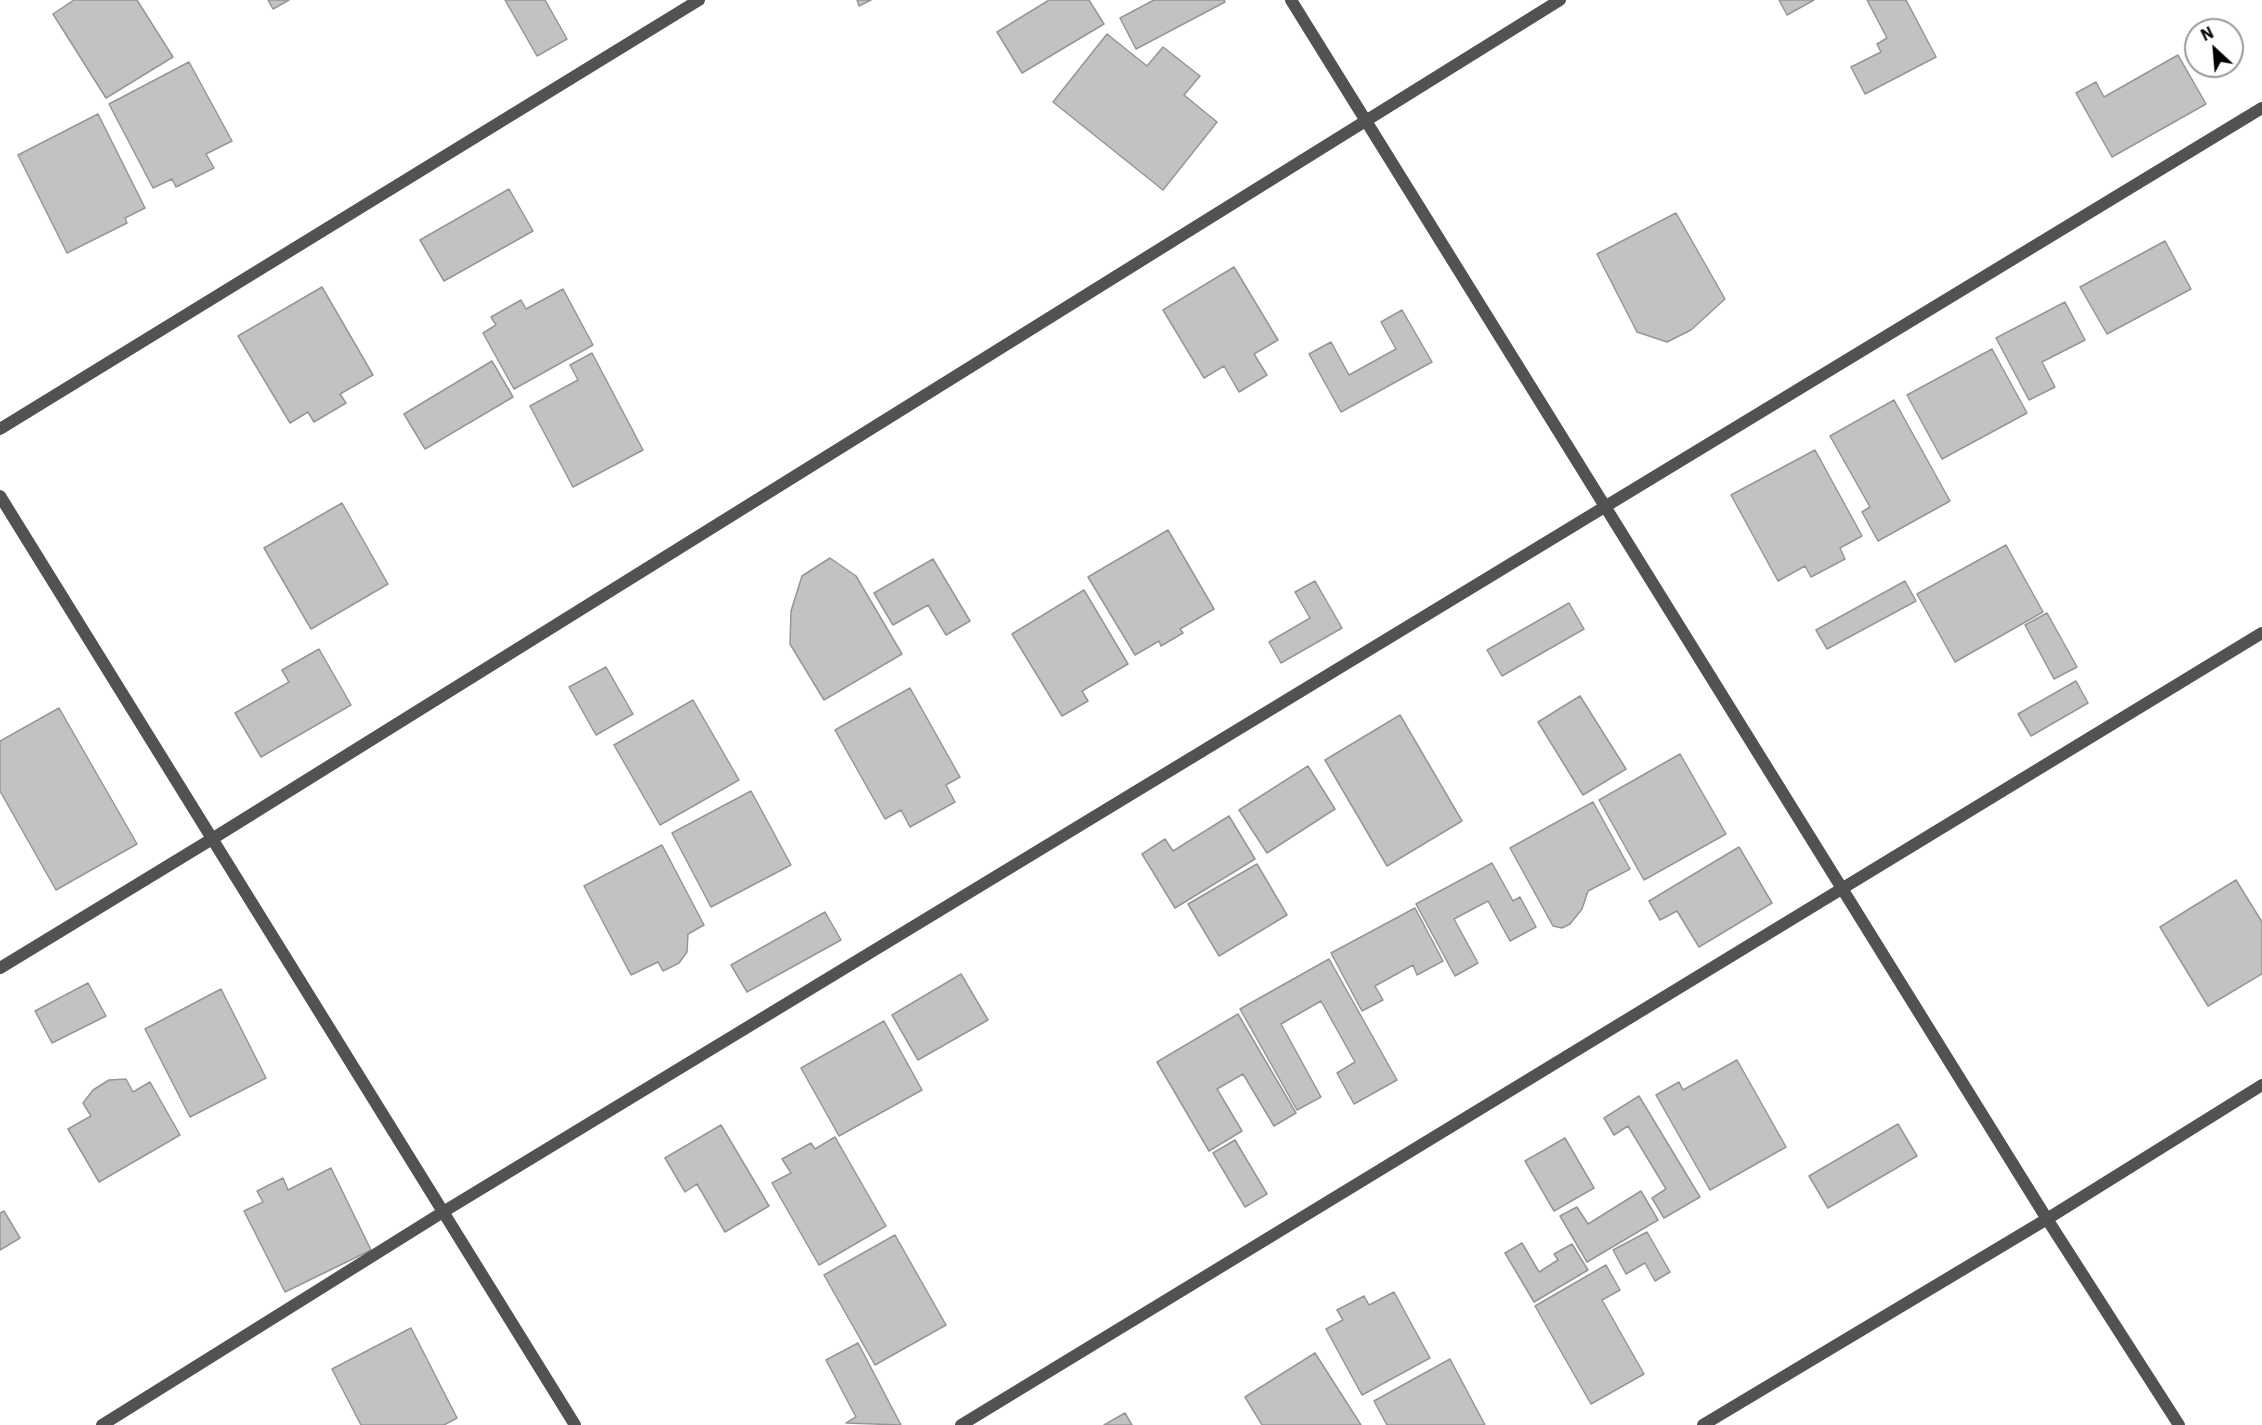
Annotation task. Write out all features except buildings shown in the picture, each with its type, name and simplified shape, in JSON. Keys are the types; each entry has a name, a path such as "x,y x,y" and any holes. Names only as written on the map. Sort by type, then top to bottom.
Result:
{"street":[{"path":"0,429 699,0"},
{"path":"1292,0 2047,1220 2179,1425"},
{"path":"0,968 212,839 1560,0"},
{"path":"102,1425 443,1212 2262,108"},
{"path":"0,496 575,1425"},
{"path":"961,1425 2262,633"},
{"path":"1703,1425 2047,1220 2262,1085"}]}
